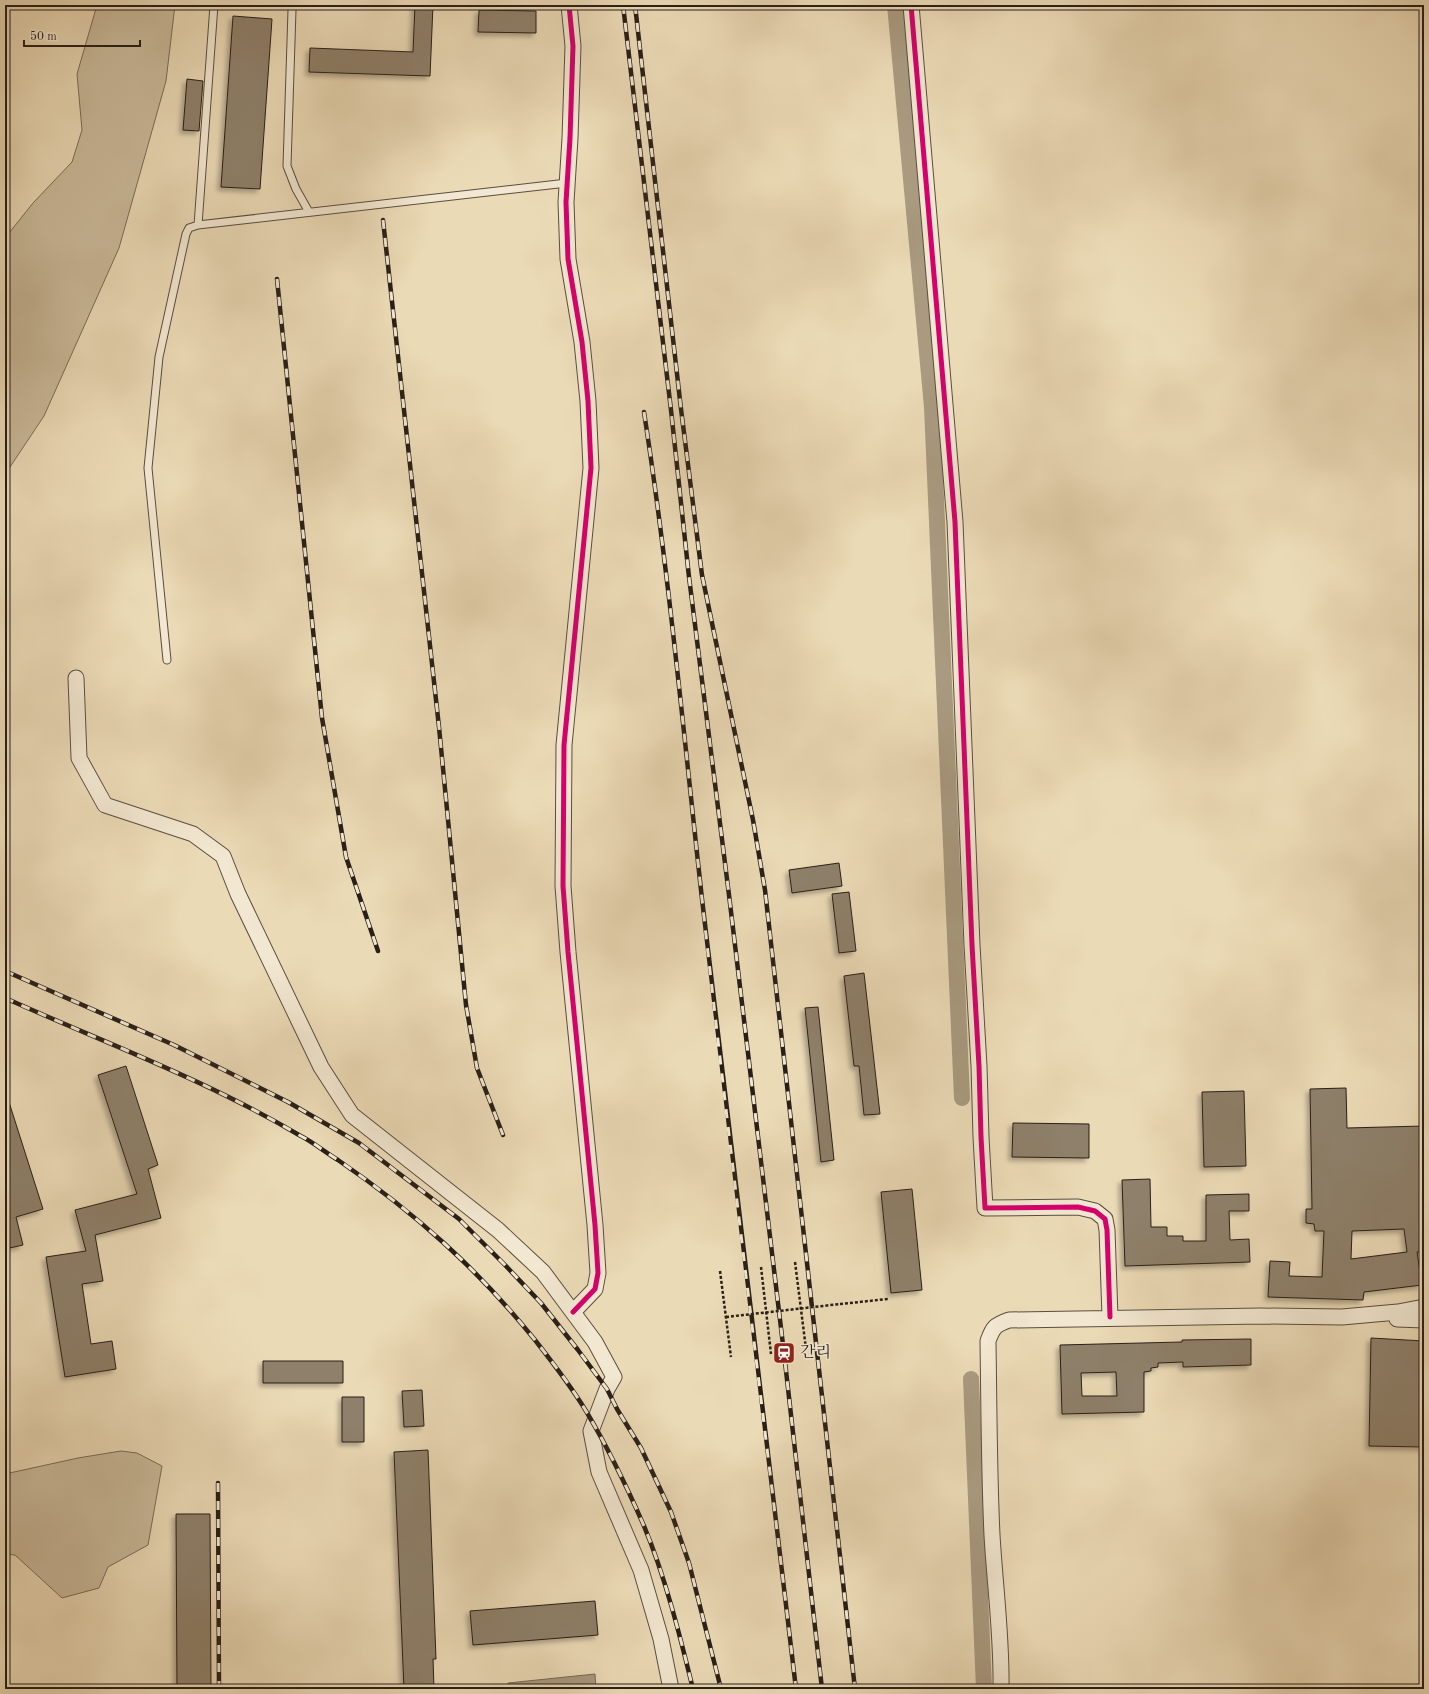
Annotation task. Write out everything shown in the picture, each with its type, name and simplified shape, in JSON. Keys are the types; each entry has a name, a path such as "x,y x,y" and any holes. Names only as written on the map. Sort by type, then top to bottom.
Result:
{"street":[{"path":"569,5 573,46 566,202 568,259 582,342 588,401 591,468 564,745 563,886 568,952 596,1225 598,1273 595,1289 573,1312"},
{"path":"910,5 955,522 972,945 979,1066 980,1137 985,1208 1078,1207 1094,1211 1105,1219 1108,1230 1110,1317"},
{"path":"76,678 78,758 105,805 193,834 223,856 238,894 321,1067 352,1115 498,1230 543,1272 595,1342 614,1377 607,1390 591,1431 599,1472 641,1570 661,1639 671,1689"},
{"path":"1342,1317 1373,1315 1424,1307"},
{"path":"1001,1689 1002,1651 992,1526 988,1342 992,1330 997,1324 1009,1320 1110,1317 1261,1316 1424,1320"}],"lane":[{"path":"198,224 214,5"},
{"path":"292,10 287,166 296,189 309,212"},
{"path":"167,660 148,468 159,357 186,234 189,228 198,224 567,183"}],"path":[{"path":"795,1262 806,1349"},
{"path":"761,1267 771,1354"},
{"path":"720,1271 731,1357"},
{"path":"726,1317 888,1299"}],"shaded area":[{"path":"97,5 175,5 166,81 119,248 44,416 8,470 5,468 5,238 33,203 72,162 82,130 77,74"},
{"path":"121,1451 137,1453 162,1466 148,1545 108,1567 99,1588 62,1598 15,1555 5,1554 5,1474 78,1458"},
{"path":"595,1674 596,1689 508,1689 508,1683"}],"building":[{"path":"415,5 433,5 430,76 309,72 310,48 413,52"},
{"path":"479,10 536,11 536,33 478,32"},
{"path":"233,16 272,19 260,189 221,187"},
{"path":"187,79 203,81 199,131 183,130"},
{"path":"839,863 842,886 792,893 789,870"},
{"path":"849,892 856,951 839,953 832,894"},
{"path":"864,973 880,1114 864,1115 859,1066 854,1066 844,976"},
{"path":"818,1007 834,1160 821,1162 805,1008"},
{"path":"126,1066 158,1165 148,1169 161,1218 95,1235 103,1281 82,1284 91,1344 112,1341 116,1369 65,1377 46,1257 86,1251 75,1210 137,1194 98,1075"},
{"path":"1346,1088 1347,1128 1424,1126 1424,1229 1421,1229 1424,1252 1417,1252 1422,1285 1364,1292 1363,1300 1268,1297 1270,1261 1290,1262 1289,1276 1322,1277 1324,1231 1315,1231 1314,1224 1306,1223 1306,1209 1312,1209 1310,1089","holes":["1404,1229 1407,1252 1351,1259 1352,1231"]},
{"path":"1244,1091 1246,1166 1204,1167 1202,1092"},
{"path":"5,1099 8,1099 43,1209 16,1217 23,1245 5,1249"},
{"path":"1013,1123 1089,1124 1089,1158 1012,1157"},
{"path":"1150,1179 1151,1227 1167,1227 1167,1236 1183,1236 1183,1241 1206,1241 1206,1195 1249,1194 1249,1211 1229,1211 1230,1240 1249,1239 1250,1262 1125,1266 1122,1180"},
{"path":"912,1189 922,1290 891,1293 881,1192"},
{"path":"1371,1338 1424,1341 1424,1447 1369,1446"},
{"path":"1251,1339 1251,1365 1183,1367 1183,1362 1158,1363 1158,1367 1151,1368 1151,1371 1144,1372 1144,1412 1062,1414 1060,1345 1182,1342 1182,1340","holes":["1116,1372 1117,1396 1082,1396 1081,1373"]},
{"path":"263,1361 343,1361 343,1383 263,1383"},
{"path":"422,1390 424,1426 404,1427 402,1391"},
{"path":"342,1397 364,1397 364,1442 342,1442"},
{"path":"428,1450 436,1659 433,1659 434,1689 404,1689 394,1452"},
{"path":"176,1514 210,1514 211,1689 177,1689"},
{"path":"595,1601 598,1635 473,1645 470,1611"}],"waterway":[{"path":"895,5 932,407 962,1098"},
{"path":"971,1379 984,1689"}],"railway":[{"path":"623,5 671,410 689,577 784,1353 822,1689"},
{"path":"635,5 681,409 702,575 753,820 765,890 855,1689"},
{"path":"383,220 439,727 466,1005 477,1068 503,1135"},
{"path":"277,279 322,718 346,857 378,951"},
{"path":"644,412 669,595 702,899 796,1689"},
{"path":"5,971 174,1045 288,1102 359,1143 459,1219 505,1265 541,1303 607,1389 617,1409 641,1448 671,1512 689,1563 721,1689"},
{"path":"5,998 191,1079 264,1115 304,1138 338,1160 393,1200 443,1242 467,1265 535,1340 568,1384 602,1439 631,1497 652,1545 672,1606 693,1689"},
{"path":"218,1483 219,1689"}],"cycle path":[{"path":"569,5 573,46 566,202 568,259 582,342 588,401 591,468 564,745 563,886 568,952 595,1225 598,1273 595,1289 573,1312"},
{"path":"911,5 955,522 972,945 985,1208 1078,1207 1095,1211 1105,1219 1107,1230 1110,1317"}],"place":[{"name":"간리","path":"784,1353"}]}
